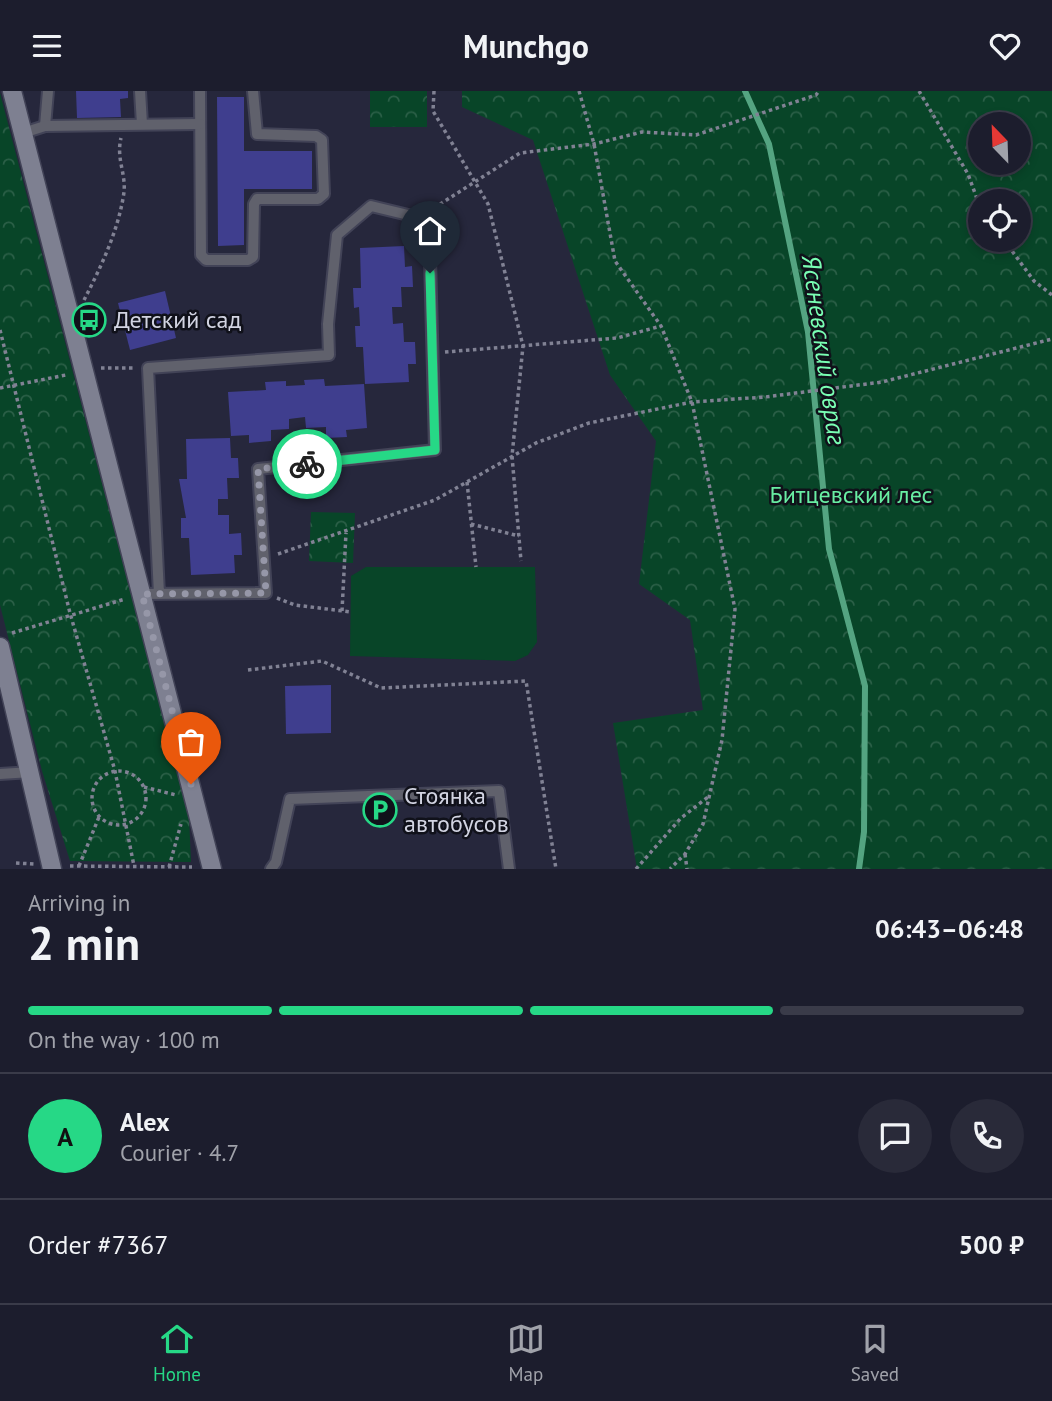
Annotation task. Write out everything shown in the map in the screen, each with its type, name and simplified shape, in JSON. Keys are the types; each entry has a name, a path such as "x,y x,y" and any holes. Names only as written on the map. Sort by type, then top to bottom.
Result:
{"street":[{"path":"12,91 151,594 212,869"},
{"path":"1,657 52,867"}],"lane":[{"path":"45,126 48,91"},
{"path":"140,91 142,124"},
{"path":"200,91 202,258 251,259 254,254 256,200 318,199 324,194 322,140 316,136 257,134 253,91"},
{"path":"23,133 45,126 200,124"},
{"path":"371,206 429,219 435,450 258,469 266,593 151,594 148,368 329,355 328,324 337,235 371,206"},
{"path":"0,774 30,772"},
{"path":"271,869 276,862 290,799 499,791 509,869"}],"path":[{"path":"433,91 433,111 488,204 523,346 512,456 521,561"},
{"path":"579,91 594,144 615,261 661,327 692,402 718,513 735,609 722,740 703,824 685,854 670,869"},
{"path":"429,219 435,204 520,153 594,144 642,132 696,135 816,95 819,91"},
{"path":"919,91 968,174 973,189"},
{"path":"80,308 106,252 125,189 119,158 125,124"},
{"path":"1013,252 1034,281 1052,295"},
{"path":"433,353 617,338 661,327"},
{"path":"0,330 70,613 115,771 134,866"},
{"path":"265,559 435,500 512,456 589,423 692,402 765,397 881,382 1052,338"},
{"path":"0,388 14,387"},
{"path":"467,482 476,567"},
{"path":"471,524 519,536"},
{"path":"342,611 346,532"},
{"path":"266,593 295,605 351,613"},
{"path":"0,637 70,613 151,594"},
{"path":"248,670 322,661 381,688 526,681 556,869"},
{"path":"115,771 135,775 144,787 145,806 138,818 126,824 111,824 99,817 92,801 95,785 107,773 115,771"},
{"path":"144,787 176,795 181,801"},
{"path":"636,869 681,818 709,796"},
{"path":"79,866 99,817"},
{"path":"685,854 687,869"},
{"path":"16,863 52,867 192,867"}],"green space":[{"path":"370,91 427,91 427,127 370,127"},
{"name":"Битцевский лес","path":"462,91 1052,91 1052,869 637,869 613,723 703,710 690,620 639,584 656,441 610,375 533,140 462,107"},
{"path":"0,93 189,817 191,862 70,861 42,771 0,605"},
{"path":"311,512 355,513 353,563 309,561"},
{"path":"366,567 535,567 537,642 528,655 515,661 350,656 351,576"}],"building":[{"path":"76,91 128,91 128,98 120,99 121,117 77,118"},
{"path":"217,97 244,97 244,151 312,151 312,189 244,189 244,245 218,246"},
{"path":"404,246 405,267 412,266 413,287 401,287 402,307 392,307 393,324 403,323 404,342 415,342 416,364 408,364 409,382 365,384 363,347 356,347 355,326 360,326 359,307 354,308 353,288 361,288 360,248"},
{"path":"165,291 176,338 130,350 118,303"},
{"path":"324,379 325,386 364,384 367,428 346,430 347,437 326,438 326,427 306,428 305,417 289,419 289,429 271,430 271,441 249,443 249,435 231,436 228,392 266,390 265,382 286,381 286,386 305,385 304,380"},
{"path":"230,438 231,458 238,458 239,478 227,478 228,499 218,499 218,515 229,515 229,534 241,533 242,555 234,555 235,573 191,575 189,538 181,538 181,518 186,518 179,479 187,479 186,439"},
{"path":"331,685 331,733 286,734 285,686"}],"waterway":[{"name":"Ясеневский овраг","path":"745,91 769,144 808,332 829,549 865,686 864,832 859,869"}],"way so far":[{"path":"191,784 142,594 266,593 258,469 307,464"}],"place":[{"name":"Детский сад","path":"89,320"},
{"name":"Стоянка автобусов","path":"380,810"}],"route":[{"path":"307,464 435,450 430,273"}]}
